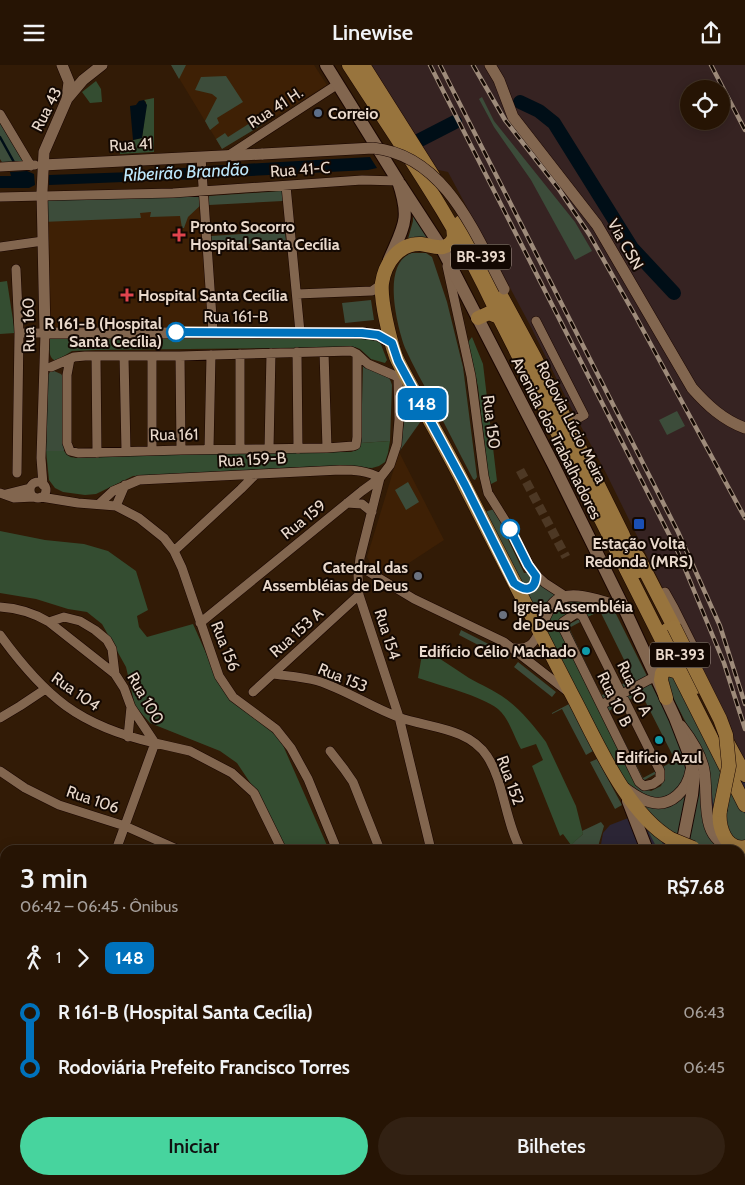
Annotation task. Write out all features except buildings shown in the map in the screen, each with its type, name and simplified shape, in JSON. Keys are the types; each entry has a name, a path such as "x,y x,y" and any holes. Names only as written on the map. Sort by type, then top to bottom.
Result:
{"main road":[{"name":"Avenida dos Trabalhadores","path":"326,65 443,251 561,481 656,676 675,719 693,771 691,845"},
{"name":"Rodovia Lúcio Meira","path":"349,65 400,134 471,239 535,358 622,533 654,604 745,775"},
{"name":"Rodovia Lúcio Meira","path":"363,65 400,134"},
{"name":"Rodovia Lúcio Meira","path":"419,164 470,258 745,805"},
{"path":"399,183 406,217 382,284 392,343 401,374 465,485 539,632 621,785 645,845"},
{"path":"388,264 401,250 409,246 421,244 443,251 452,240 453,226"},
{"path":"478,318 489,313 499,317"},
{"path":"622,533 670,611 674,627 720,719 726,735 729,765 720,811 720,827 724,836 734,845"},
{"path":"666,698 662,673 668,669 678,672"},
{"path":"621,785 643,815 661,832 683,845"}],"street":[{"name":"Rua 43","path":"42,166 47,143 67,99 90,73 102,65"},
{"name":"Via CSN","path":"490,65 499,80 513,117 597,225 692,388 721,415 745,428"},
{"name":"Rua 43","path":"62,66 78,74 90,73"},
{"path":"62,66 69,82 67,99"},
{"name":"Rua 41 H.","path":"228,156 338,84"},
{"path":"0,114 30,166"},
{"name":"Rua 41","path":"3,165 42,166 201,160 228,156 373,147 390,151 420,165 438,180 453,199 504,289 535,358"},
{"path":"201,160 213,332"},
{"path":"42,166 42,194"},
{"name":"Rua 41-C","path":"0,197 42,194 203,191 362,180 399,183"},
{"path":"286,186 300,332"},
{"name":"Rua 160","path":"38,490 48,367 45,333 42,194"},
{"path":"0,247 43,241"},
{"name":"Rua 150","path":"443,251 472,383 487,489 510,528 528,565 536,576 565,596"},
{"path":"16,269 19,333 17,473"},
{"path":"297,294 372,291 382,284"},
{"path":"536,321 584,415 568,424"},
{"name":"Rua 161-B","path":"19,333 367,333 382,337 392,343"},
{"path":"48,367 70,359 96,356 180,356 351,351 358,354 368,364 401,374"},
{"path":"297,352 298,449"},
{"path":"324,352 326,448"},
{"path":"269,449 271,353"},
{"path":"240,354 240,449"},
{"name":"Rua 161","path":"70,359 67,375 68,447 70,451 75,453 97,453 180,449 298,449 350,447 356,445 358,354"},
{"path":"209,449 211,355"},
{"path":"96,356 97,453"},
{"path":"124,356 126,451"},
{"path":"152,356 152,450"},
{"path":"180,356 180,449"},
{"path":"48,367 62,370 67,375"},
{"name":"Rua 154","path":"401,374 397,444 390,465 380,478 359,566 359,595 399,717 430,845"},
{"name":"Rua 159-B","path":"100,504 113,491 139,480 351,470 372,474 380,478"},
{"path":"174,551 255,475"},
{"name":"Rua 159","path":"200,623 380,478"},
{"path":"116,507 125,485"},
{"name":"Rua 156","path":"2,494 14,498 38,490 59,500 116,507 152,527 164,538 174,551 182,568 219,676 234,697 276,729 291,747 308,779 335,845"},
{"path":"347,503 362,504 372,512"},
{"path":"359,566 414,599 496,637 514,648 524,659 573,695"},
{"path":"514,583 523,589 527,589 535,583 536,576"},
{"path":"665,592 670,611 692,644"},
{"name":"Rua 153 A","path":"253,692 359,595"},
{"path":"514,648 523,649 530,647 534,643 551,606 565,596 587,597 624,608"},
{"path":"0,607 37,615 49,622 115,674"},
{"name":"Rua 10 A","path":"570,617 578,614 584,617 660,771 660,779 653,784"},
{"name":"Rua 100","path":"49,622 64,617 80,621 107,640 112,649 115,674 124,688 131,707 155,743 190,751 232,773 254,793 280,845"},
{"name":"Rua 10 B","path":"570,617 563,621 562,626 638,782 646,787 653,784"},
{"name":"Rua 104","path":"0,635 18,660 44,689 64,706 84,718 128,737 155,743"},
{"name":"Rua 153","path":"273,674 318,681 399,717"},
{"path":"601,705 656,676"},
{"path":"0,718 44,689"},
{"path":"128,737 131,707"},
{"name":"Rua 152","path":"399,717 457,733 474,743 485,753 494,770 518,845"},
{"path":"675,719 694,746 703,764 708,817 712,831 717,839 725,845"},
{"path":"118,845 155,743"},
{"path":"330,751 353,782 378,845"},
{"path":"621,785 638,797 650,802 659,803 672,799 686,787 690,775 690,761"},
{"name":"Rua 106","path":"0,771 25,788 59,805 124,826 168,845"}],"shaded area":[{"path":"171,65 314,65 327,85 222,149"},
{"path":"367,65 745,65 745,762 607,475 448,172 434,169"},
{"name":"Hospital Santa Cecília","path":"203,191 213,332 45,333 42,196"},
{"path":"399,452 444,540 389,576 372,566 367,557"},
{"path":"745,773 745,845 601,845 603,833 610,825"}],"green space":[{"path":"171,65 186,65 179,79"},
{"path":"226,76 243,102 217,118 219,123 210,130 205,121 217,98 212,94 195,90 201,77"},
{"path":"96,81 101,89 102,102 90,103 82,92"},
{"path":"482,97 494,121 575,222 592,251 575,260 531,180 494,127 479,99"},
{"path":"154,98 154,152 120,154 119,147 127,147 133,140 142,138 146,102 144,100"},
{"path":"0,114 31,166 5,167 0,159"},
{"path":"258,118 262,125 222,149 216,139 225,133 228,137"},
{"path":"203,191 204,202 188,217 184,228 182,228 180,216 150,217 151,212 140,213 141,218 42,222 42,196"},
{"path":"282,191 283,201 209,205 209,196"},
{"path":"413,210 432,242 408,239 413,221"},
{"path":"285,231 286,242 212,246 211,236"},
{"path":"412,253 426,253 432,257 447,302 463,367 477,477 475,480 405,348 398,325 394,282 402,259"},
{"path":"7,281 15,333 0,334 0,282"},
{"path":"371,300 374,320 345,323 342,303"},
{"path":"472,337 483,364 497,481 489,485 478,387 468,342"},
{"path":"50,339 375,339 380,342 387,360 385,363 371,359 355,347 72,351 56,361 51,357 50,352"},
{"path":"363,366 384,374 392,385 390,441 361,443"},
{"path":"54,371 63,377 64,451 46,451 48,375"},
{"path":"407,393 421,421 399,452 404,423 405,394"},
{"path":"677,411 685,426 667,435 659,420"},
{"path":"390,441 385,462 372,468 340,466 303,467 133,476 96,494 85,495 63,492 55,488 49,480 46,451 64,451 70,457 77,458 210,453 351,452 357,450 361,443"},
{"path":"408,482 419,502 406,510 395,490"},
{"path":"494,509 504,526 502,527 524,573 531,573 533,581 524,587 485,512"},
{"path":"0,531 45,540 84,544 108,551 136,571 148,610 137,616 139,627 147,637 193,624 218,680 278,734 327,845 283,845 257,793 237,763 220,751 150,723 135,706 126,667 102,624 87,612 68,609 36,599 0,593"},
{"path":"539,582 557,596 540,621 525,592"},
{"path":"574,598 614,610 647,676 621,690 619,686 633,678 600,611 585,618 582,613 562,619 643,789 651,791 661,786 664,778 661,768 675,760 641,693 627,701 624,696 650,682 681,743 687,764 681,790 655,800 632,789 547,633"},
{"path":"566,600 602,603 600,611 585,618 582,613 562,619 637,784 632,789 627,784 613,759 546,630 554,609"},
{"path":"579,619 582,621 569,628 597,686 602,695 616,688 619,693 601,702 566,626"},
{"path":"461,630 510,655 508,659 485,646 484,648 459,635"},
{"path":"423,648 506,699 528,719 546,742 576,806 583,834 571,845 563,834 560,836 532,766 543,760 536,744 521,749 505,717 491,704 471,695 418,678"},
{"path":"518,662 556,692 552,697 514,667"},
{"path":"673,675 734,789 745,814 745,843 737,844 714,808 709,773 703,756 665,682 666,677"},
{"path":"621,698 623,702 609,711 643,778 658,770 659,772 641,782 604,708"},
{"path":"569,704 593,751 586,755 562,709 552,714"},
{"path":"597,759 622,805 615,809 590,762"},
{"path":"700,780 720,845 693,845 685,842"},
{"path":"690,791 681,840 642,809 647,804"},
{"path":"601,822 604,826 598,845 570,845 583,834 582,831"},
{"path":"646,827 663,845 655,845"}],"water":[{"path":"144,100 147,105 142,138 133,140 130,106"},
{"path":"370,157 377,168 209,178 208,166"},
{"path":"196,167 197,179 49,185 49,175 133,172"},
{"path":"27,171 34,174 35,185 29,188 0,188 0,176 11,176 10,172"}],"waterway":[{"path":"520,102 539,111 554,123 632,248 674,293"},
{"name":"Ribeirão Brandão","path":"418,141 455,122"},
{"path":"0,137 15,164"}],"tunnel":[{"path":"520,470 566,557"}],"railway":[{"path":"430,65 678,552 724,663 745,729"},
{"path":"440,65 678,532 720,626 745,704"},
{"path":"473,65 505,120 558,188 589,234 745,518"},
{"path":"711,65 745,130"}],"bus line":[{"name":"148","path":"176,332 362,333 382,337 392,343 398,361 465,485 514,583 524,590 535,583 536,576 528,565 510,529"}],"place":[{"name":"Correio","path":"318,113"},
{"name":"Pronto Socorro Hospital Santa Cecília","path":"179,235"},
{"name":"Hospital Santa Cecília","path":"127,295"},
{"name":"R 161-B (Hospital Santa Cecília)","path":"176,332"},
{"name":"Estação Volta Redonda (MRS)","path":"639,524"},
{"name":"Catedral das Assembléias de Deus","path":"418,576"},
{"name":"Igreja Assembléia de Deus","path":"503,615"},
{"name":"Edifício Célio Machado","path":"586,651"},
{"name":"Edifício Azul","path":"659,740"}]}
